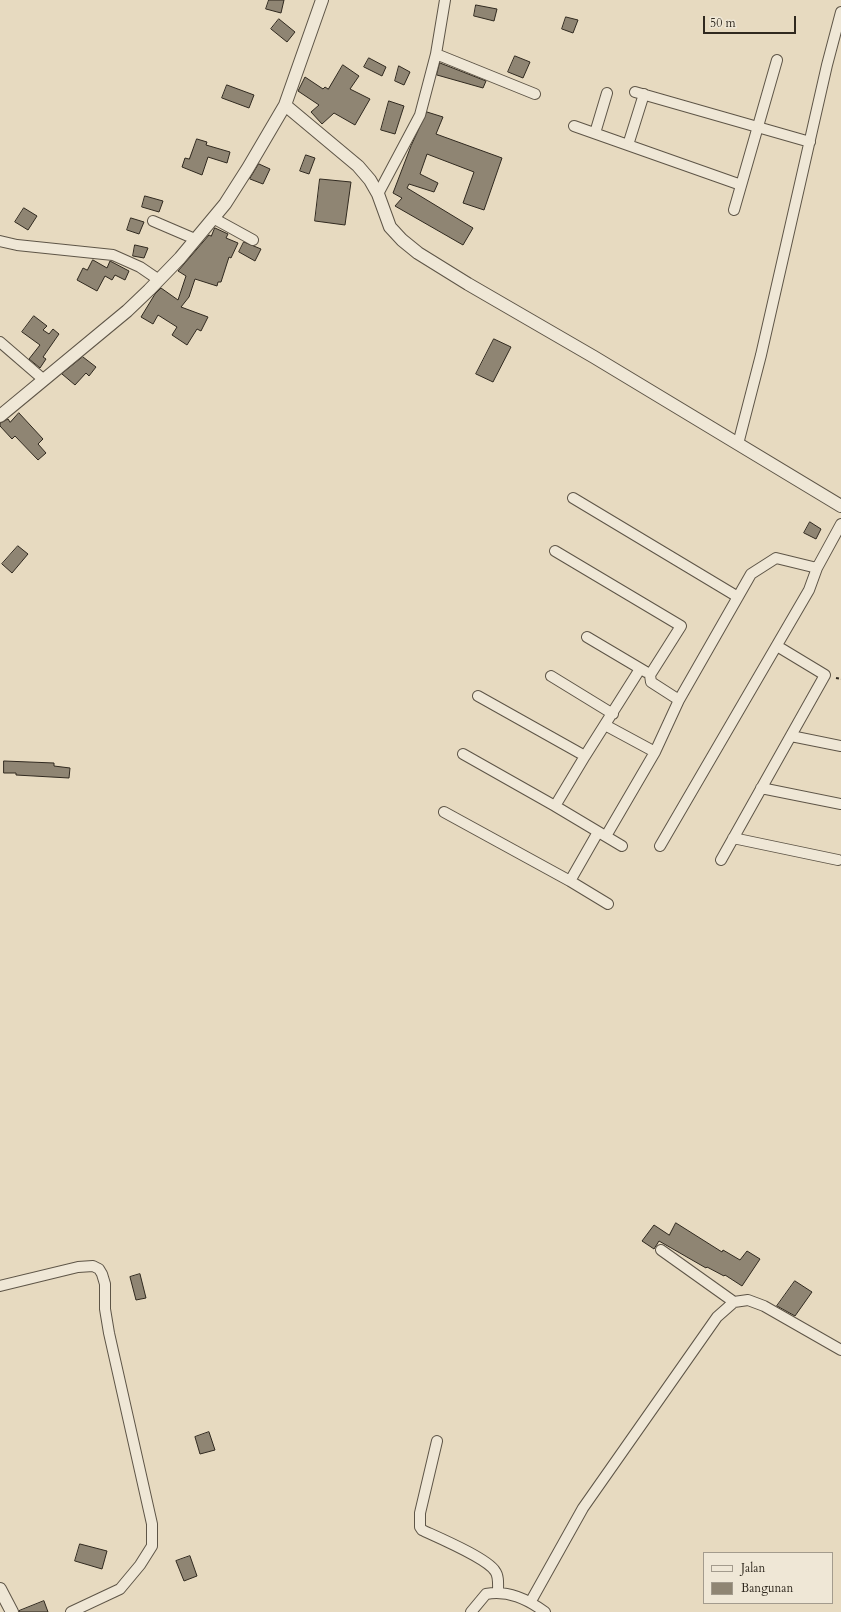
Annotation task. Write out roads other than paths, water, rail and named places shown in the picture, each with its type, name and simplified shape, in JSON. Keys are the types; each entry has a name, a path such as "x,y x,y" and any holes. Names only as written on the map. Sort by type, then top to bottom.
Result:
{"street":[{"path":"0,416 127,311 159,280 225,204 285,105 322,0"},
{"path":"378,194 420,115 436,54 445,0"},
{"path":"738,444 761,355 810,142 826,65 841,12"},
{"path":"436,54 535,94"},
{"path":"734,210 777,60"},
{"path":"595,133 607,93"},
{"path":"628,145 639,93 810,142"},
{"path":"285,105 358,166 370,180 378,194 390,227 402,240 418,253 841,506"},
{"path":"574,126 741,185"},
{"path":"213,218 253,240"},
{"path":"152,221 195,240"},
{"path":"0,241 17,245 113,255 140,267 159,280"},
{"path":"0,342 44,380"},
{"path":"573,498 738,597"},
{"path":"660,846 809,590 817,568 841,524"},
{"path":"555,550 681,626 650,675 651,682 678,700"},
{"path":"570,881 655,752 678,700 751,574 776,558 817,568"},
{"path":"588,637 650,675"},
{"path":"721,860 825,675 777,646"},
{"path":"555,806 640,669"},
{"path":"551,676 613,714"},
{"path":"478,696 585,756"},
{"path":"605,725 655,752"},
{"path":"790,736 841,746"},
{"path":"463,754 622,846"},
{"path":"761,788 841,804"},
{"path":"444,812 570,881 608,904"},
{"path":"733,838 838,860"},
{"path":"660,1250 734,1302"},
{"path":"0,1286 50,1273 78,1267 92,1266 99,1268 105,1284 105,1309 108,1333 152,1524 152,1546 120,1589 71,1612"},
{"path":"531,1602 583,1508 606,1474 717,1317 734,1302 748,1300 764,1306 841,1350"},
{"path":"437,1441 420,1513 420,1527 422,1530 483,1560 493,1567 498,1578 498,1592"},
{"path":"0,1589 12,1612"},
{"path":"471,1612 486,1594 498,1592 531,1602 545,1612"}]}
